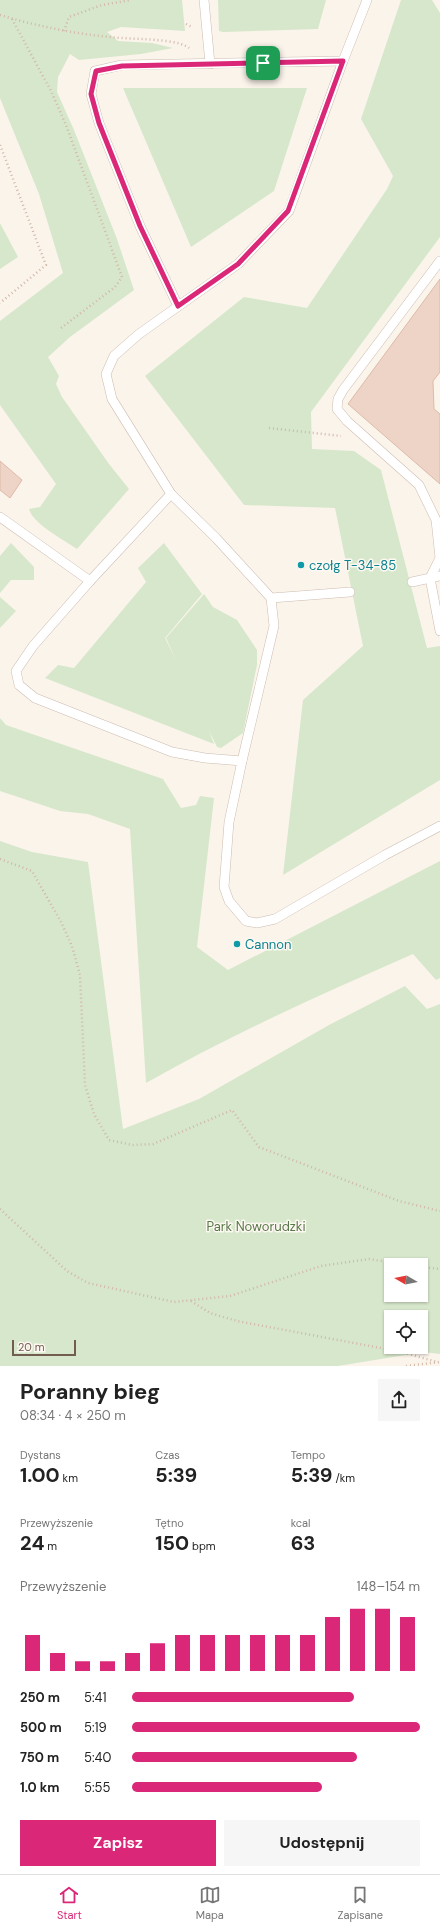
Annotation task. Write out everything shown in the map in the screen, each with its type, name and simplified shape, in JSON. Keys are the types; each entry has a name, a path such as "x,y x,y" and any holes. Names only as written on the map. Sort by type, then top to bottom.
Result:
{"lane":[{"path":"204,0 210,64"},
{"path":"367,0 288,211 238,264 139,334 114,356 106,374 112,399 171,494 216,538 271,598 274,626 229,822 224,887 229,901 246,921 257,923 275,919 384,855 440,826"},
{"path":"178,306 140,226 99,123 91,94 96,71 122,66 343,61"},
{"path":"440,261 338,399 337,409 368,440 419,485 436,520 440,558 430,578 440,631"},
{"path":"171,494 90,581 33,646 16,671 19,685 35,698 172,752 205,758 242,761"},
{"path":"0,517 90,581"},
{"path":"412,582 440,576"},
{"path":"271,598 350,592"}],"path":[{"path":"64,31 69,18 102,5 131,0"},
{"path":"0,15 64,31 122,39 156,40 187,46 210,64"},
{"path":"12,19 66,125 122,277 115,286 61,328"},
{"path":"0,145 46,265 0,303"},
{"path":"269,428 368,440"},
{"path":"0,859 32,871 61,922 72,946 80,975 85,1085 94,1114 109,1140 132,1145 153,1144 232,1110 259,1147 399,1201 440,1211"},
{"path":"0,1209 67,1271 88,1283 174,1302 230,1296 321,1266 369,1259 384,1261"},
{"path":"428,1268 440,1270"},
{"path":"190,1300 210,1313 236,1321 402,1352 438,1362"},
{"path":"406,1366 438,1362"}],"green space":[{"path":"0,0 182,0 185,31 121,27 107,32 118,41 152,43 173,48 141,54 79,60 70,54 58,77 57,92 74,130 117,239 134,290 70,337 48,357 59,376 56,384 62,397 109,464 129,489 77,549 43,526 32,515 29,509 40,507 56,484 0,405 0,321 63,273 39,194 0,98"},
{"path":"218,0 326,0 318,29 223,32 219,31"},
{"path":"401,0 432,0 440,13 440,237 311,412 312,449 354,451 381,470 427,648 440,646 440,780 283,875 303,700 363,646 335,508 244,505 145,376 244,297 307,308 387,189 393,176 361,119"},
{"path":"123,88 307,88 274,191 191,247"},
{"path":"0,223 18,257 0,269"},
{"path":"11,543 34,567 34,580 11,580 0,593 0,556"},
{"path":"164,543 202,594 165,638 176,660 166,638 204,594 213,607 237,620 257,650 257,665 243,733 221,748 217,747 209,731 214,744 45,678 58,665 74,668 146,582 138,568"},
{"path":"0,597 16,611 0,628"},
{"path":"0,718 6,725 163,779 181,808 196,805 200,796 214,798 197,947 228,970 440,861 440,978 436,980 413,954 311,999 244,1031 146,1083 130,829 88,814 60,811 0,791"},
{"name":"Park Noworudzki","path":"0,841 32,852 88,862 123,1129 199,1099 329,1025 405,986 427,1009 440,1004 440,1354 428,1352 428,1310 384,1310 384,1354 412,1354 338,1366 0,1366"}],"building":[{"path":"440,279 440,372 433,381 434,409 440,414 440,484 348,404"},
{"path":"0,461 22,480 10,498 0,490"}],"place":[{"name":"czołg T-34-85","path":"301,565"},
{"name":"Cannon","path":"237,944"}],"route":[{"path":"343,61 288,211 238,264 178,306 140,226 99,123 91,94 96,71 122,66 263,63 343,61"}]}
